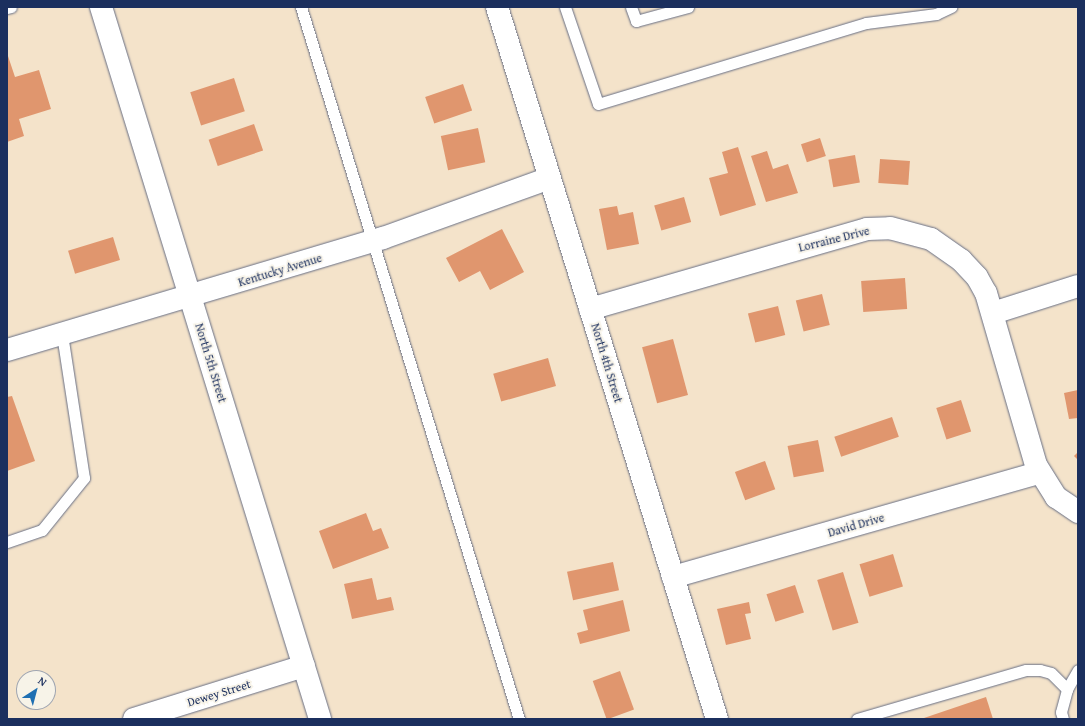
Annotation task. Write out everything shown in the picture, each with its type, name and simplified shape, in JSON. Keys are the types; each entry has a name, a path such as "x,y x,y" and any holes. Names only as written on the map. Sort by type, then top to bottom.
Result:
{"street":[{"name":"North 5th Street","path":"101,7 320,719"},
{"name":"North 4th Street","path":"497,7 717,719"},
{"name":"Kentucky Avenue","path":"7,350 191,297 372,241 550,178"},
{"name":"Lorraine Drive","path":"590,309 846,233 890,228 914,233 947,248 977,277 993,313 1039,473 1056,497 1078,512"},
{"path":"993,313 1078,286"},
{"name":"David Drive","path":"673,577 1039,473"},
{"name":"Dewey Street","path":"134,719 304,666"}],"lane":[{"path":"7,8 11,7"},
{"path":"301,7 372,241 480,584 519,719"},
{"path":"565,7 598,104 866,23 936,14 951,7"},
{"path":"631,7 636,21 688,7"},
{"path":"7,542 42,530 84,478 62,334"},
{"path":"857,719 1026,670 1040,670 1051,673 1067,689"},
{"path":"1064,719 1062,712 1067,689 1078,670"}],"building":[{"path":"7,53 15,77 39,70 51,109 19,119 24,136 7,142"},
{"path":"234,78 245,111 201,126 190,92"},
{"path":"463,84 472,110 434,123 425,97"},
{"path":"254,124 263,150 218,166 209,140"},
{"path":"478,128 485,162 448,170 441,136"},
{"path":"820,138 826,156 807,162 801,144"},
{"path":"738,147 756,205 720,216 709,178 728,173 722,152"},
{"path":"767,151 773,169 788,164 798,193 766,202 751,156"},
{"path":"855,155 860,183 833,187 828,160"},
{"path":"880,159 910,161 908,185 878,183"},
{"path":"684,197 691,222 661,231 654,206"},
{"path":"617,206 619,215 633,212 639,244 607,250 599,209"},
{"path":"502,229 524,272 490,290 480,271 459,282 446,258"},
{"path":"113,237 120,260 75,274 68,251"},
{"path":"905,278 907,309 863,312 861,281"},
{"path":"822,294 830,325 804,332 796,301"},
{"path":"778,306 785,335 755,343 748,313"},
{"path":"673,339 688,395 657,403 642,347"},
{"path":"548,358 556,386 501,402 493,374"},
{"path":"1078,390 1078,418 1069,419 1064,393"},
{"path":"12,396 35,461 7,471 7,397"},
{"path":"961,400 971,431 946,439 936,408"},
{"path":"892,417 899,437 841,457 834,437"},
{"path":"818,440 824,471 794,477 788,446"},
{"path":"1078,452 1078,460 1074,456"},
{"path":"765,461 775,489 745,500 735,472"},
{"path":"366,513 373,531 381,528 389,548 333,569 319,531"},
{"path":"893,554 903,587 869,597 860,564"},
{"path":"613,562 619,590 573,600 567,572"},
{"path":"843,572 858,623 833,631 817,580"},
{"path":"372,578 377,600 391,597 394,610 352,619 344,584"},
{"path":"795,585 804,613 775,622 766,594"},
{"path":"623,600 630,631 580,644 577,633 588,630 583,610"},
{"path":"749,602 751,613 745,614 751,639 726,645 717,609"},
{"path":"620,671 634,710 607,719 593,681"},
{"path":"986,697 993,719 921,719"}]}
